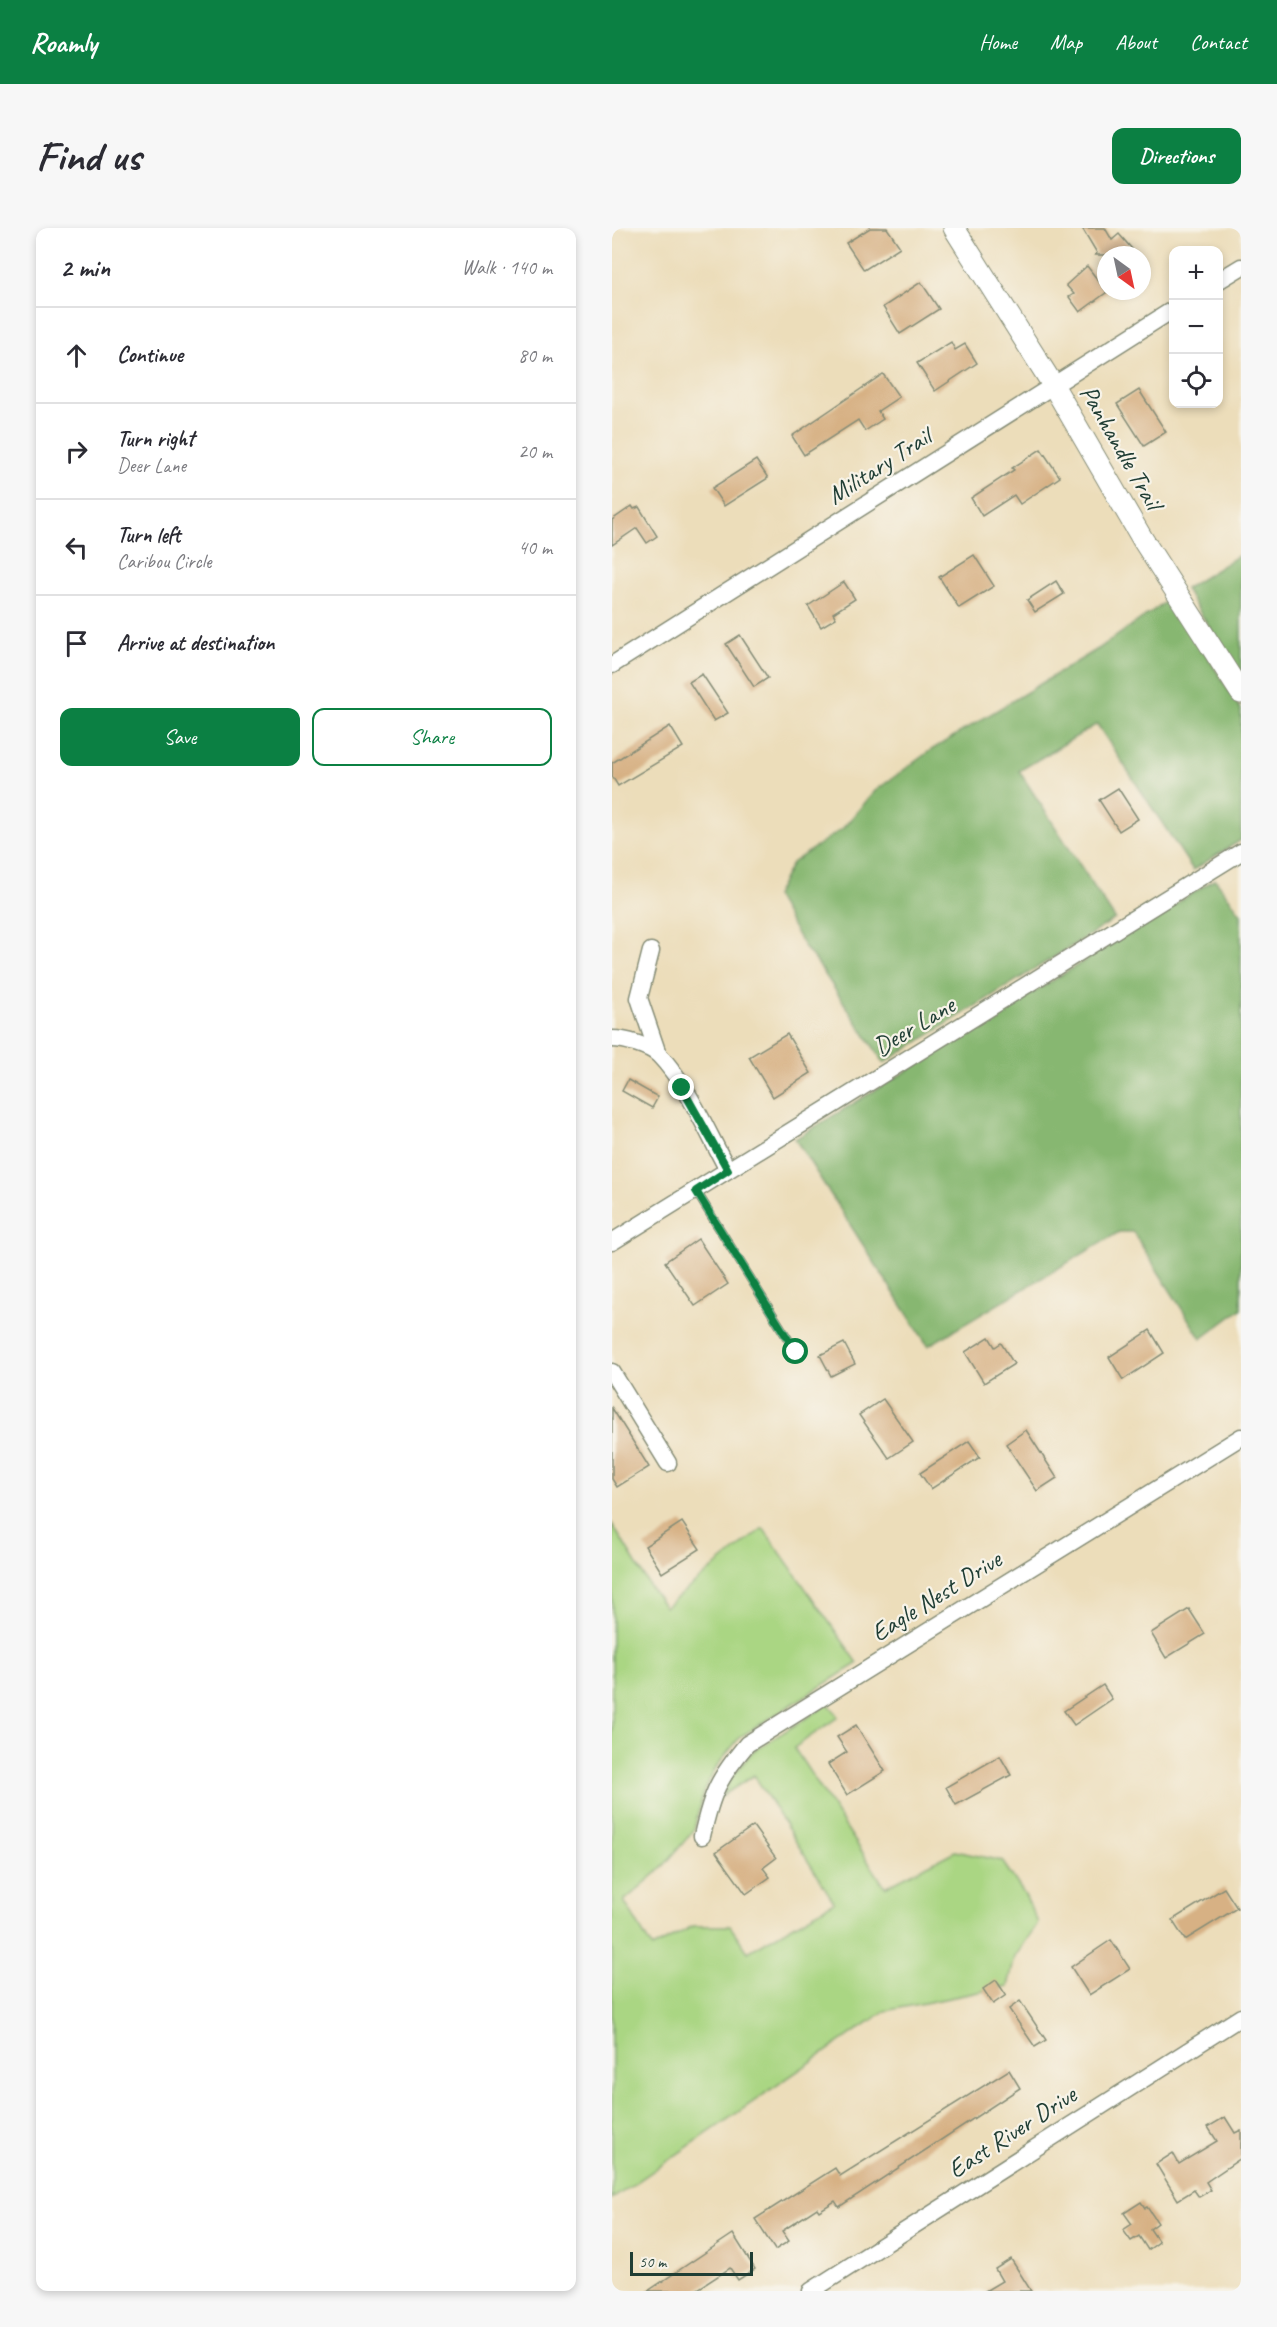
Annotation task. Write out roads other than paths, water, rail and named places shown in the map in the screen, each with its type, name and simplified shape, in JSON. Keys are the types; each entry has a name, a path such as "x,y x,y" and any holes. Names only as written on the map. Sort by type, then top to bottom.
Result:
{"street":[{"name":"Panhandle Trail","path":"954,228 1053,384 1143,540 1241,693"},
{"path":"1223,278 1241,267"},
{"name":"Military Trail","path":"612,664 1169,312"},
{"name":"Deer Lane","path":"612,1242 1241,852"},
{"path":"651,951 639,998 658,1054 682,1088 728,1170"},
{"path":"612,1039 624,1039 658,1054"},
{"path":"612,1372 668,1463"},
{"name":"Eagle Nest Drive","path":"702,1836 711,1797 723,1773 747,1744 1241,1437"},
{"name":"East River Drive","path":"811,2291 1241,2017"}],"lane":[{"path":"696,1191 796,1352"}]}
